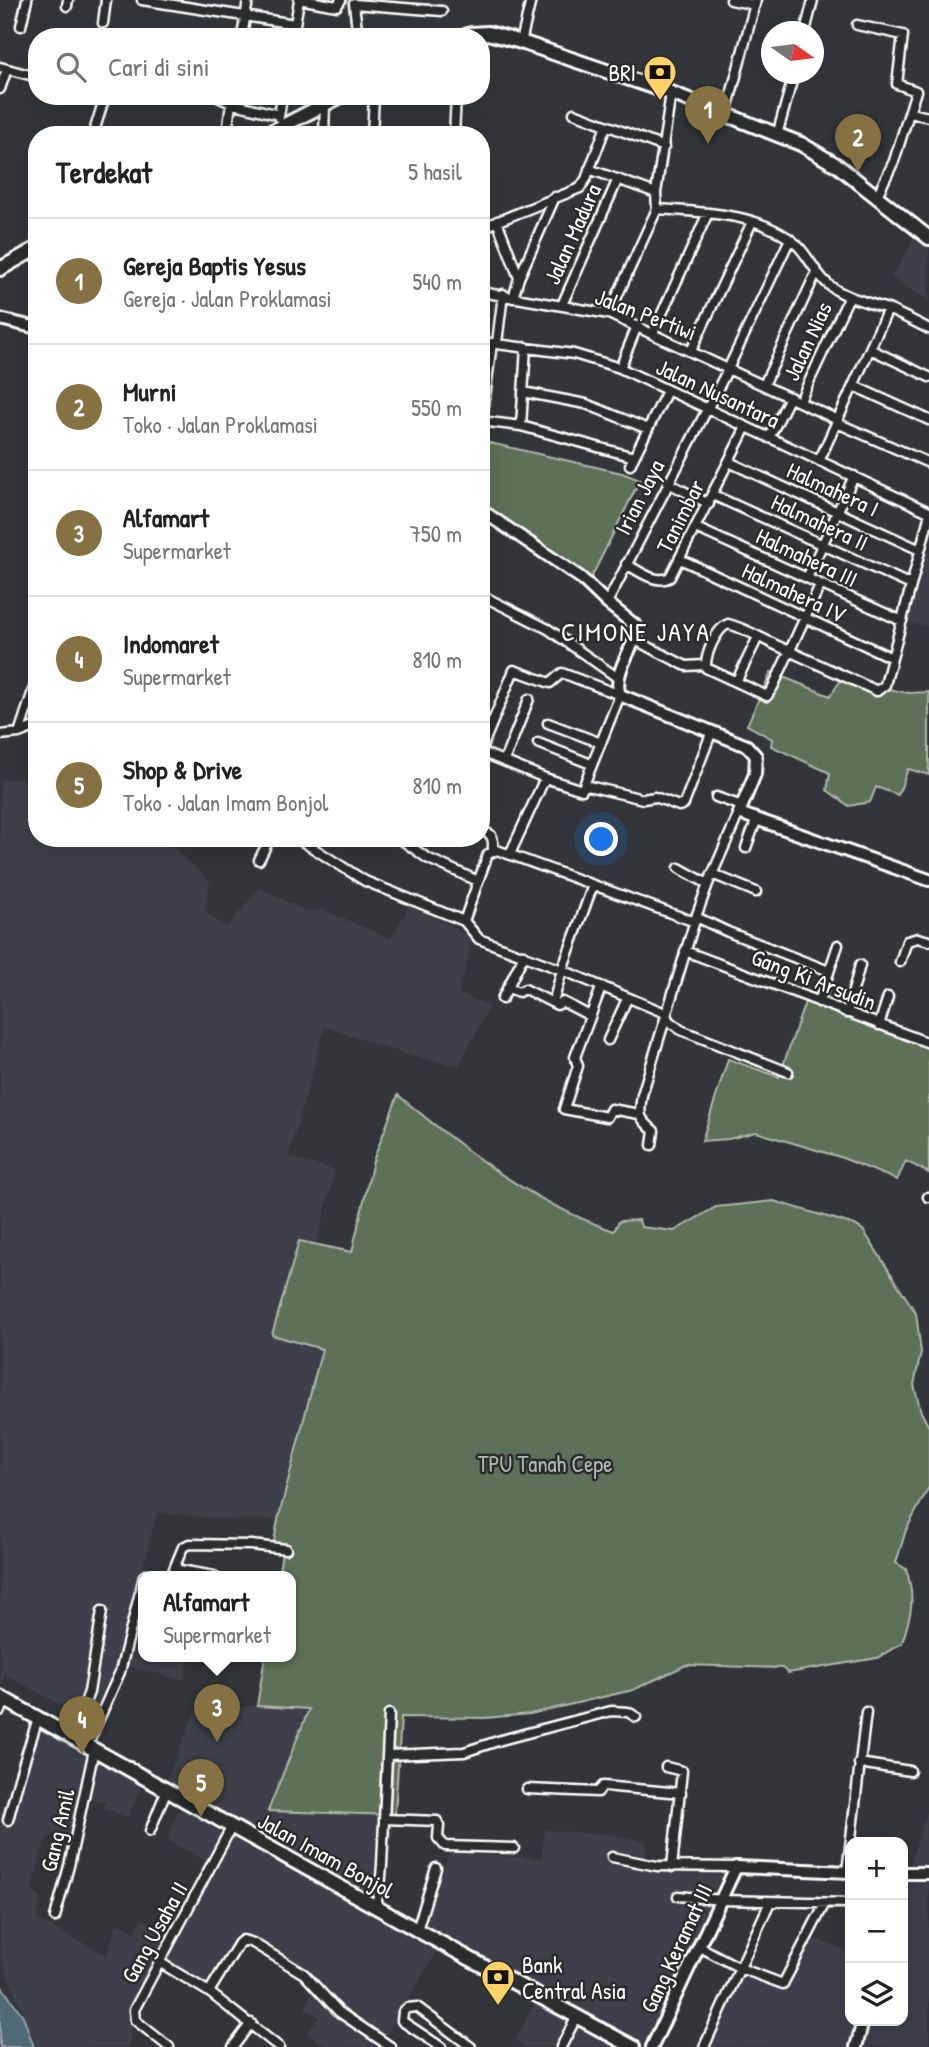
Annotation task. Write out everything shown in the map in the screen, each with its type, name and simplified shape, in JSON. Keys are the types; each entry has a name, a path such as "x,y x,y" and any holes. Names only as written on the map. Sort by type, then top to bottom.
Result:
{"main road":[{"path":"490,34 671,93 822,155 929,238"},
{"path":"285,126 323,105"},
{"path":"0,269 28,253"},
{"name":"Jalan Imam Bonjol","path":"2,1703 38,1718 375,1907 633,2047"}],"street":[{"path":"21,26 27,0"},
{"path":"103,23 106,0"},
{"path":"243,28 248,0"},
{"path":"294,28 299,0"},
{"path":"304,0 337,6 341,0"},
{"path":"521,42 531,0"},
{"path":"726,114 755,2 731,0"},
{"path":"808,21 813,0"},
{"path":"149,1 202,4 245,16 295,24"},
{"path":"357,28 354,4 442,11"},
{"path":"857,25 903,35 897,84 916,91 894,161 876,198"},
{"path":"0,89 3,68 28,75"},
{"path":"777,135 791,84"},
{"path":"608,314 657,209 656,193 671,93"},
{"path":"96,126 102,105"},
{"path":"228,126 231,105"},
{"path":"247,105 279,116"},
{"path":"275,126 281,105"},
{"path":"324,126 325,105"},
{"path":"372,126 374,105"},
{"path":"454,126 456,105"},
{"path":"574,113 664,148"},
{"path":"910,113 929,117"},
{"path":"490,224 580,188 606,125"},
{"path":"589,169 656,193"},
{"name":"Jalan Madura","path":"562,304 618,178"},
{"path":"513,298 519,278 555,197"},
{"path":"657,209 728,215 781,232 799,247 816,273 831,286 849,297 888,309 929,329"},
{"path":"653,333 708,213"},
{"path":"497,221 519,278"},
{"path":"691,351 752,222"},
{"name":"Irian Jaya","path":"607,603 728,369 789,239"},
{"path":"764,385 816,273"},
{"name":"Jalan Pertiwi","path":"490,293 608,314 929,463"},
{"path":"490,369 503,294"},
{"name":"Jalan Nias","path":"800,401 849,297"},
{"path":"819,461 888,309"},
{"path":"0,319 28,326"},
{"path":"620,368 637,326"},
{"name":"Jalan Nusantara","path":"490,343 574,354 620,368 929,512"},
{"path":"521,426 526,346"},
{"path":"870,349 929,377"},
{"path":"854,386 929,420"},
{"path":"490,422 521,426 632,461 667,391"},
{"path":"523,392 586,404 648,429"},
{"path":"769,438 790,397"},
{"name":"Tanimbar","path":"626,564 662,581 670,578 746,427"},
{"name":"Halmahera I","path":"729,462 920,550"},
{"path":"807,578 854,476"},
{"path":"668,483 709,504"},
{"name":"Halmahera II","path":"713,495 911,586"},
{"path":"490,516 581,578 636,626 638,631 618,678 620,695 584,785 579,791 490,755"},
{"path":"704,665 722,627 728,624 877,691 885,685 929,517"},
{"name":"Halmahera III","path":"696,528 902,621"},
{"name":"Halmahera IV","path":"680,559 892,658"},
{"path":"635,640 686,666 704,665 713,673 767,696 820,585"},
{"path":"490,600 548,629 618,678"},
{"path":"736,682 758,637"},
{"path":"490,729 514,670 550,683 562,673 712,730 747,746 756,756 755,774 695,920 642,1095 639,1114 640,1119 654,1131 652,1145"},
{"path":"503,761 529,699"},
{"path":"19,733 28,706"},
{"path":"548,723 601,743"},
{"path":"0,735 28,730"},
{"path":"584,785 643,799 655,797 679,806 684,804 712,730"},
{"path":"538,743 591,764"},
{"path":"510,854 545,778"},
{"path":"716,797 756,821 929,880"},
{"path":"746,848 756,821"},
{"path":"490,834 493,852"},
{"path":"259,860 266,847"},
{"path":"311,847 365,881 464,921 479,939 665,1013 669,1021 681,1030 788,1072"},
{"path":"411,847 427,858 478,881"},
{"path":"464,921 488,854 497,850 829,971"},
{"path":"679,867 708,884"},
{"path":"712,874 756,892"},
{"path":"553,1003 593,885"},
{"path":"900,961 907,941 918,937 929,941"},
{"path":"819,1002 838,945"},
{"name":"Gang Ki Arsudin","path":"685,951 929,1043"},
{"path":"502,999 524,955"},
{"path":"847,1013 860,965"},
{"path":"508,988 519,992 524,989 558,1006 563,1002 590,1016"},
{"path":"601,988 575,1058 578,1066 564,1109 607,1116 611,1109 639,1114"},
{"path":"879,1025 888,997"},
{"path":"608,1040 627,999"},
{"path":"173,1571 183,1547 189,1544 251,1545 286,1549"},
{"name":"Gang Amil","path":"55,1917 69,1866 91,1748 120,1672 138,1600"},
{"path":"72,1737 89,1692 102,1611"},
{"path":"388,1755 464,1752 611,1711 628,1712 636,1717"},
{"path":"852,1837 866,1712"},
{"path":"375,1907 380,1889 389,1714"},
{"path":"8,1820 38,1718"},
{"path":"859,1763 910,1771"},
{"path":"666,1767 682,1770 672,1867"},
{"path":"527,1789 598,1793 603,1786 681,1793"},
{"path":"150,1830 167,1789"},
{"path":"385,1819 437,1821 438,1838 444,1846 514,1848"},
{"name":"Gang Usaha II","path":"169,2047 135,2020 134,2012 232,1826"},
{"path":"612,1857 640,1864 672,1867 845,1872"},
{"name":"Gang Keramat III","path":"652,2047 736,1867"},
{"path":"417,1930 436,1868"},
{"path":"908,1876 929,1873"},
{"path":"678,1896 722,1900 845,1903"},
{"path":"704,2047 770,1902"},
{"path":"700,1947 740,1968 780,1983 786,1982 825,1903"},
{"path":"209,1992 239,1943 243,1940 253,1943 304,1974 339,2011 391,2047"},
{"path":"159,1962 209,1992 279,2047"},
{"path":"447,2029 438,2045 402,2021 403,2012 407,2008 417,2007 447,2029 471,2047"},
{"path":"561,2047 576,2018"},
{"path":"233,2047 251,2023"},
{"path":"856,2047 862,2026"}],"shaded area":[{"path":"923,224 929,230 929,301 891,277"},
{"path":"929,547 929,627 909,622"},
{"path":"28,778 28,847 173,847 210,882 205,911 226,928 260,888 305,911 322,909 391,939 409,906 449,924 473,941 458,993 489,1006 459,1066 408,1055 325,1027 288,1157 335,1170 317,1245 299,1242 272,1335 322,1348 278,1520 220,1519 157,1512 142,1571 138,1571 138,1662 188,1662 184,1680 126,1666 99,1726 5,1674 0,1685 0,780"},
{"path":"197,1707 309,1708 269,1811 395,1815 382,1902 424,1926 449,1853 542,1859 544,1830 605,1834 646,1841 647,1863 733,1870 655,2047 524,2047 515,2040 542,1990 445,1938 384,2039 395,2047 328,2047 307,2033 320,2017 305,2009 316,1980 242,1931 208,1987 165,1959 130,2030 130,2047 37,2047 0,1956 0,1816 34,1710 148,1770 128,1817 103,1809 105,1802 82,1796 73,1836 54,1833 45,1841 31,1891 41,1897 36,1919 107,1955 117,1924 136,1932 142,1919 174,1932 208,1862 167,1840 181,1805 160,1796"},
{"path":"929,1806 929,2047 708,2047 745,1970 787,1991 811,1937 845,1950 845,2026 908,2026 908,1869"}],"green space":[{"path":"490,443 622,473 640,480 591,578 490,511"},
{"path":"771,672 830,696 841,680 909,693 929,692 929,775 908,769 898,795 876,787 870,802 849,806 827,790 830,773 771,746 772,739 747,725"},
{"path":"805,1002 929,1047 929,1173 906,1161 897,1180 840,1157 756,1132 729,1139 702,1141 728,1059 779,1077"},
{"name":"TPU Tanah Cepe","path":"398,1095 473,1155 527,1190 555,1206 614,1231 619,1221 639,1220 641,1227 674,1231 716,1207 774,1201 855,1225 863,1230 916,1313 921,1352 914,1385 921,1412 929,1427 929,1487 906,1530 896,1563 906,1569 912,1598 902,1643 877,1658 788,1673 782,1668 686,1665 633,1690 530,1714 485,1718 401,1717 395,1815 268,1811 309,1709 257,1706 264,1662 296,1662 296,1571 279,1571 282,1553 272,1552 322,1349 272,1335 299,1241 352,1252 373,1161"}],"water":[{"path":"0,1984 23,2016 34,2047 0,2047"}],"place":[{"name":"BRI","path":"660,102"},
{"name":"Gereja Baptis Yesus","path":"708,144"},
{"name":"Murni","path":"858,172"},
{"name":"Alfamart","path":"217,1742"},
{"name":"Indomaret","path":"82,1754"},
{"name":"Shop & Drive","path":"201,1817"},
{"name":"Bank Central Asia","path":"498,2007"}],"district":[{"name":"CIMONE JAYA","path":"636,631"}]}
